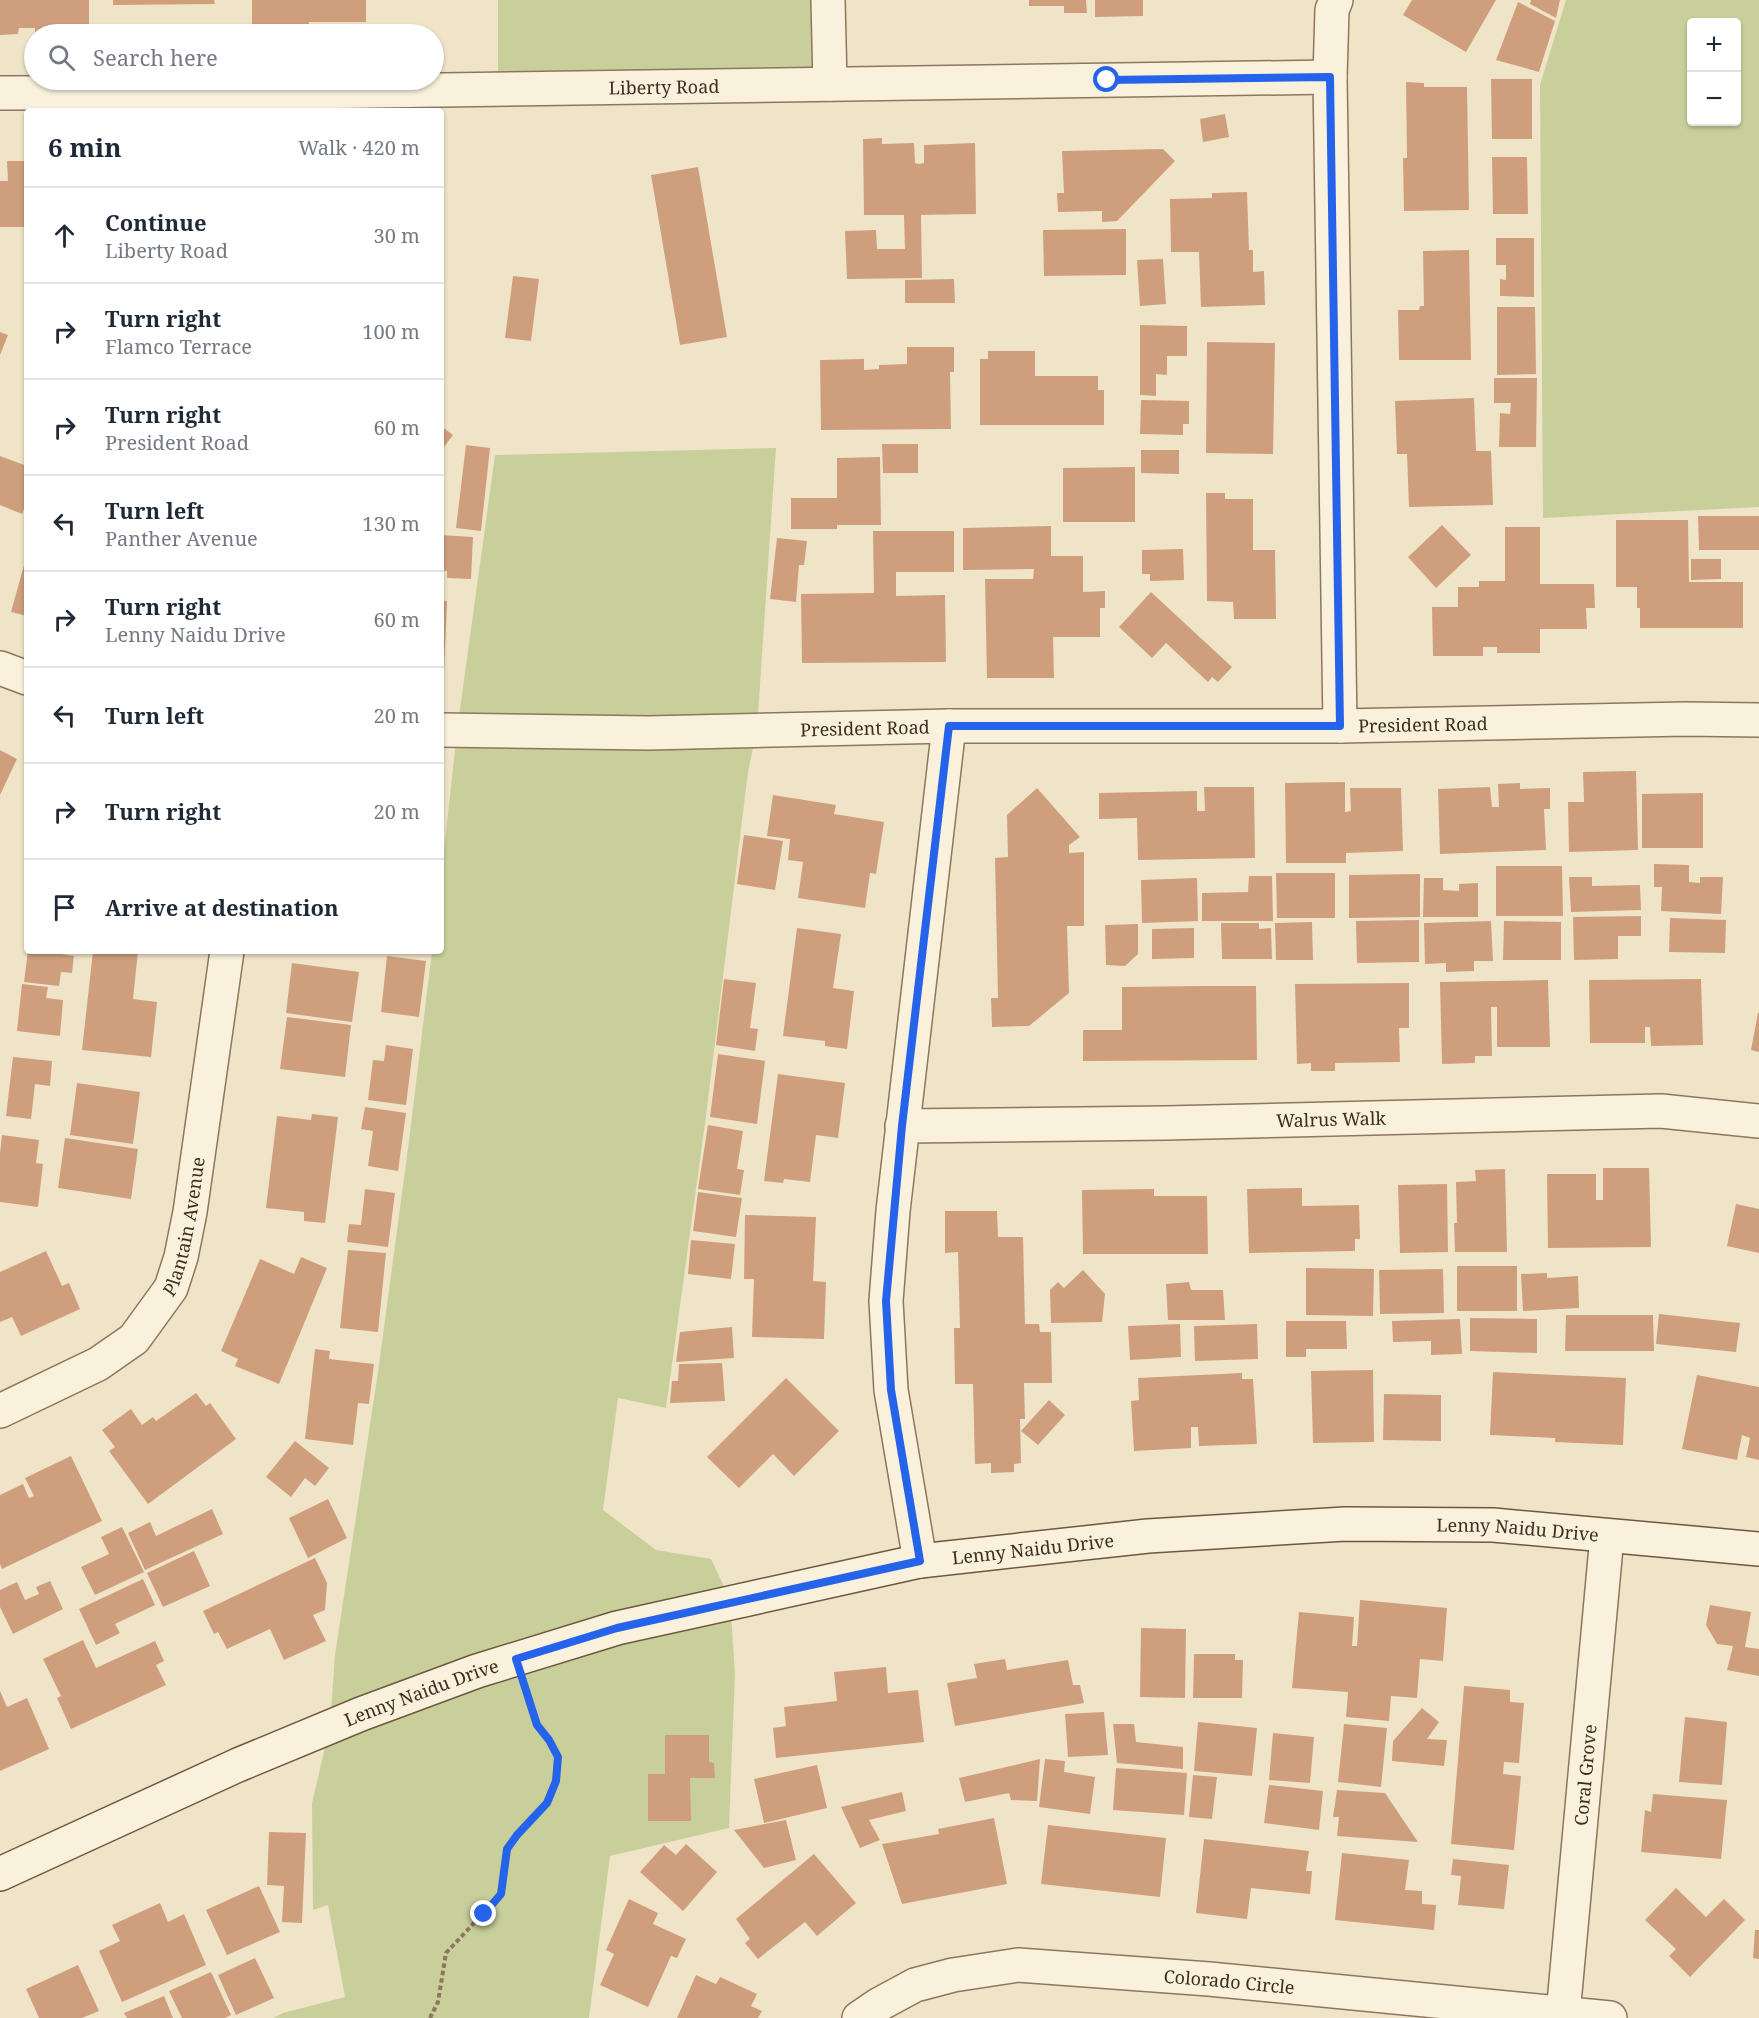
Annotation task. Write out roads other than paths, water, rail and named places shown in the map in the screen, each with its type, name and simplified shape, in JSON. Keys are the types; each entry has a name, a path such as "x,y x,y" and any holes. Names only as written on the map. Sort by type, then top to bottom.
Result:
{"street":[{"path":"828,0 830,84"},
{"path":"1336,0 1332,10 1330,77 1340,726"},
{"name":"Liberty Road","path":"444,90 1330,77"},
{"name":"Liberty Road","path":"0,93 438,90"},
{"path":"0,668 24,677"},
{"name":"President Road","path":"444,730 649,733 949,726 1340,726 1674,719 1759,720"},
{"path":"920,1561 891,1390 886,1336 886,1301 902,1126 949,726"},
{"name":"Plantain Avenue","path":"0,1411 98,1364 134,1339 171,1288 181,1257 190,1212 227,954"},
{"name":"Walrus Walk","path":"902,1126 1166,1123 1661,1111 1759,1121"},
{"name":"Lenny Naidu Drive","path":"0,1874 238,1765 371,1710 477,1671 617,1628 920,1561 1148,1536 1345,1524 1493,1525 1606,1536 1740,1545 1759,1549"},
{"name":"Coral Grove","path":"1563,2014 1606,1536"},
{"name":"Colorado Circle","path":"859,2018 915,1985 953,1975 1018,1965 1209,1979 1610,2018"}]}
